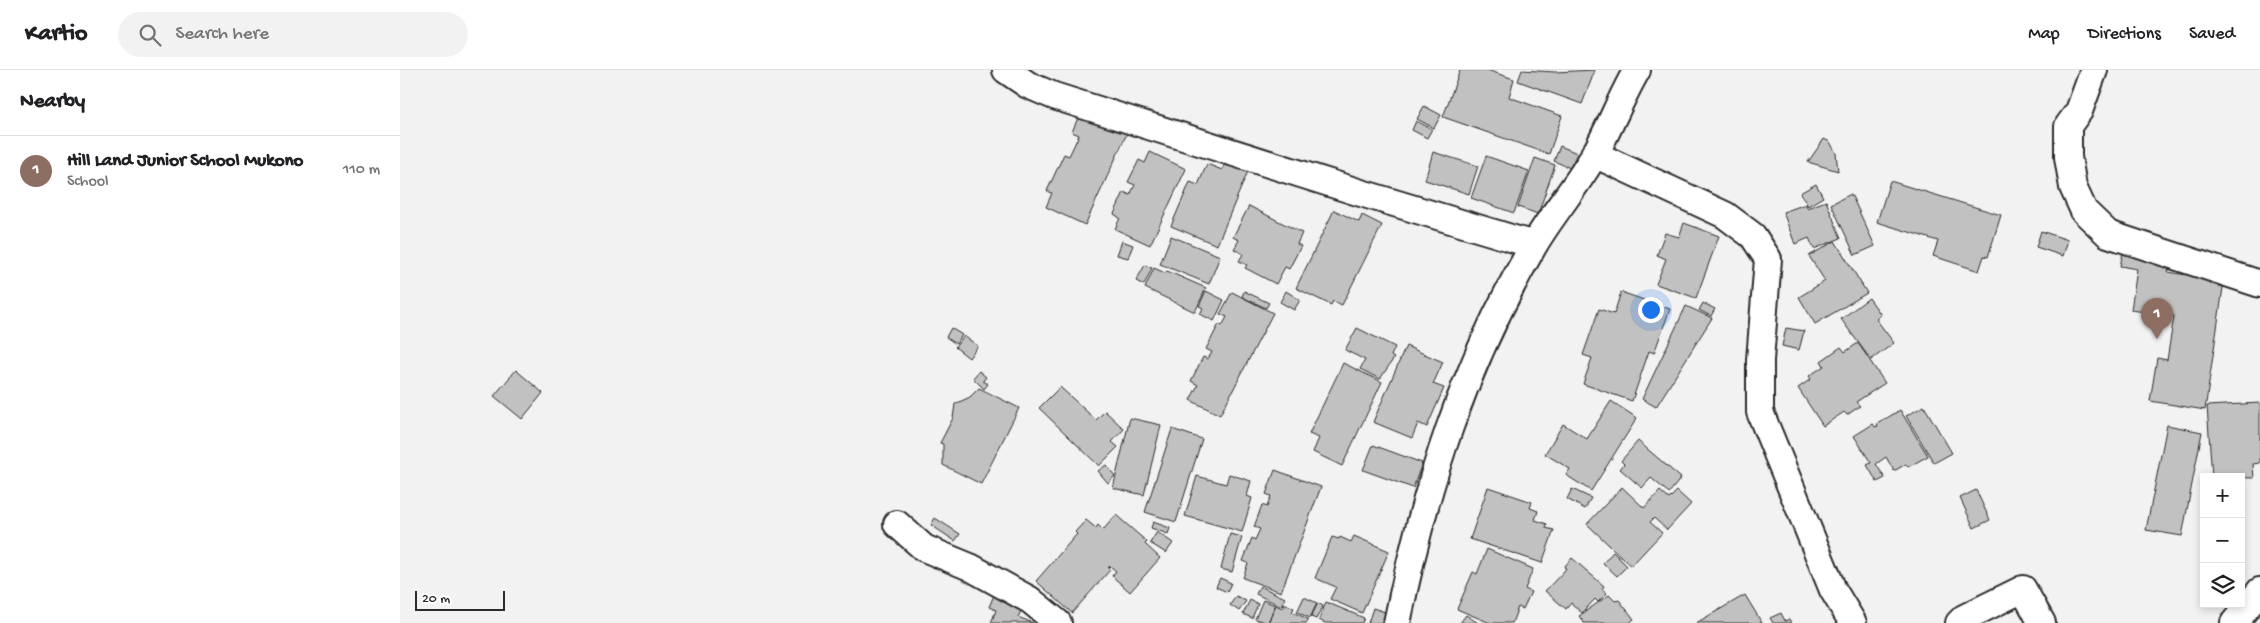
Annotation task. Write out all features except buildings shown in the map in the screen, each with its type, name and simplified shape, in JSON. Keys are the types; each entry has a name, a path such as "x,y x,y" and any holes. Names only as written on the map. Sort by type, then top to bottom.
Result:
{"street":[{"path":"1006,70 1028,85 1054,96 1361,193 1534,245"},
{"path":"1397,623 1427,495 1456,407 1482,344 1534,245 1594,154 1637,70"},
{"path":"2094,70 2079,111 2068,126 2068,157 2073,187 2084,211 2108,234 2260,284"},
{"path":"1594,154 1725,215 1753,236 1768,259 1760,360 1760,412 1833,590 1853,623"},
{"path":"897,524 924,548 970,567 1030,600 1058,623"},
{"path":"1959,623 1964,618 2023,589 2042,623"},
{"path":"2234,623 2260,591"}],"place":[{"name":"Hill Land Junior School Mukono","path":"2157,339"}]}
